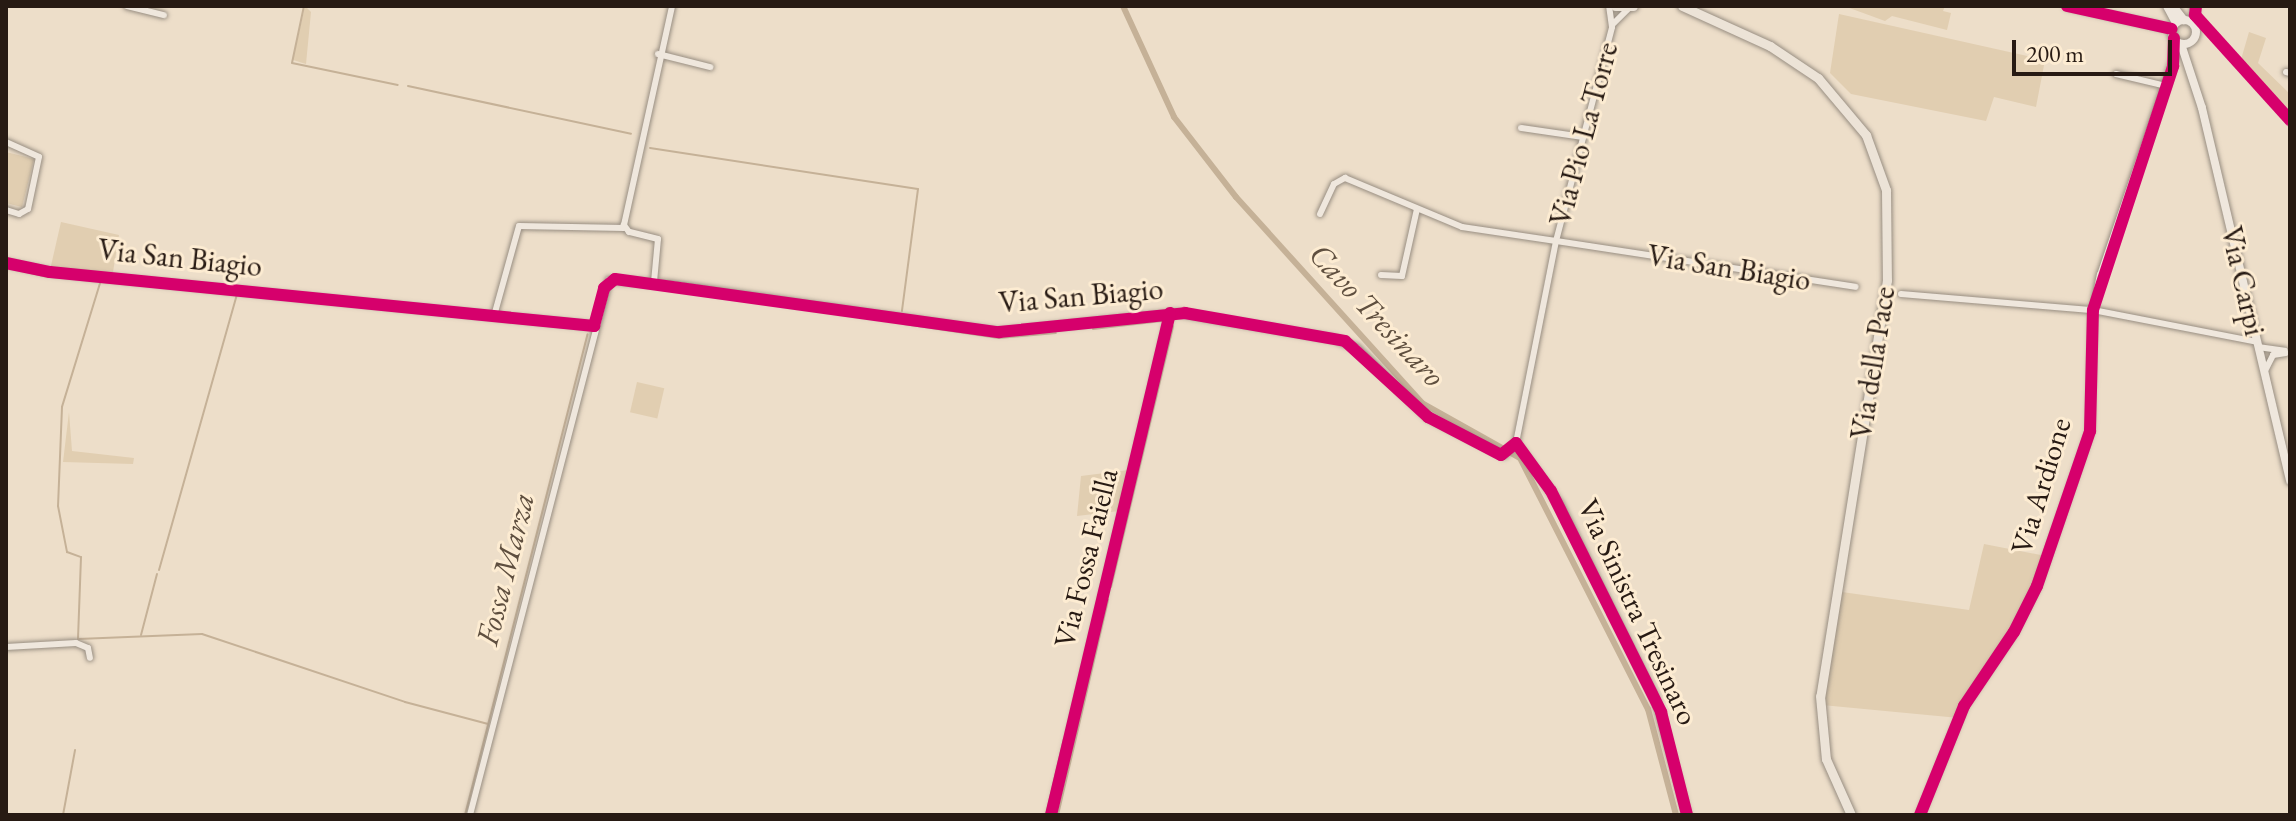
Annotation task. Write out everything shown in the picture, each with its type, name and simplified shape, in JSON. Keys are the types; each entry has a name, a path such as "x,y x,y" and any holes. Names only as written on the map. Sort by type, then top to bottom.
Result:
{"main road":[{"path":"1615,6 1632,6"},
{"name":"Via della Pace","path":"1682,6 1770,46 1818,78 1866,135 1886,190 1887,280 1820,696 1826,759 1851,815"},
{"path":"2167,6 2178,33 2193,41"},
{"path":"2173,6 2178,33"},
{"name":"Via Carpi","path":"2178,33 2193,41 2195,81"},
{"name":"Via Carpi","path":"2178,33 2195,81 2290,481"}],"street":[{"path":"127,6 164,15"},
{"path":"624,228 658,54 672,6"},
{"name":"Via Pio La Torre","path":"1556,241 1612,27 1609,6"},
{"name":"Via Pio La Torre","path":"1612,27 1632,6"},
{"path":"2067,6 2178,33 2193,6"},
{"path":"2146,36 2147,25"},
{"name":"Via Ardione","path":"1920,815 1964,706 2014,632 2037,586 2081,459 2090,431 2093,310 2166,86 2178,33"},
{"path":"658,54 710,67"},
{"path":"2116,74 2166,86"},
{"path":"1521,128 1583,137"},
{"path":"6,142 39,157 28,209 19,214 6,210"},
{"name":"Via San Biagio","path":"1320,214 1334,184 1345,178 1462,227 1855,287"},
{"path":"1381,275 1403,274 1417,209"},
{"path":"494,316 519,226 624,228 658,239 654,282"},
{"path":"1512,448 1556,241"},
{"name":"Via San Biagio","path":"6,263 50,272 594,326 609,280 654,282 999,332 1170,313 1345,341 1428,417 1501,455 1512,448"},
{"path":"1901,294 2093,310 2268,345 2288,353"},
{"name":"Via Fossa Faiella","path":"1051,815 1170,313"},
{"path":"470,815 594,326"},
{"path":"2254,328 2268,345"},
{"path":"2258,344 2276,353 2288,353"},
{"path":"2265,375 2276,353"},
{"name":"Via Sinistra Tresinaro","path":"1512,448 1560,504 1655,697 1687,815"},
{"path":"6,647 76,643 88,648 90,658"}],"shaded area":[{"path":"305,6 311,12 306,64 293,60"},
{"path":"1844,6 1945,6 1943,11 1951,13 1947,30 1892,16 1885,21"},
{"path":"1839,14 2045,60 2036,107 1994,97 1986,121 1851,94 1830,73"},
{"path":"2249,32 2266,38 2258,63 2290,94 2290,116 2240,63"},
{"path":"6,152 34,159 22,207 6,203"},
{"path":"61,222 119,235 113,272 50,270"},
{"path":"637,382 664,388 657,419 630,412"},
{"path":"69,412 72,451 134,458 133,464 63,462"},
{"path":"1129,470 1119,511 1077,516 1081,476"},
{"path":"1984,544 2046,556 2032,598 1959,718 1822,705 1835,591 1969,610"}],"waterway":[{"path":"304,6 292,63 398,85"},
{"name":"Cavo Tresinaro","path":"1123,6 1174,117 1236,197 1422,403 1520,458 1648,709 1676,815"},
{"path":"408,86 631,134"},
{"path":"650,148 918,189 902,311"},
{"path":"6,267 48,277 83,278"},
{"path":"101,280 62,407 58,506 67,552 81,557 78,639 202,634 405,702 488,724"},
{"path":"159,570 237,294"},
{"path":"1093,329 1162,321"},
{"path":"904,324 999,338 1056,333"},
{"path":"1066,733 1164,324"},
{"path":"1111,587 1173,326"},
{"name":"Fossa Marza","path":"465,815 588,334"},
{"path":"141,635 157,574"},
{"path":"1058,815 1108,600"},
{"path":"1046,815 1064,739"},
{"path":"63,815 75,750"}],"cycle path":[{"path":"2067,6 2172,29"},
{"path":"2196,6 2195,15 2290,120"},
{"path":"1920,815 1964,706 2014,632 2037,586 2090,431 2093,310 2173,66 2174,38"},
{"path":"6,263 50,272 594,326 604,288 615,279 999,332 1185,313 1345,341 1428,417 1501,455 1516,443 1551,491 1661,712 1687,815"},
{"path":"1051,815 1170,313"}]}
